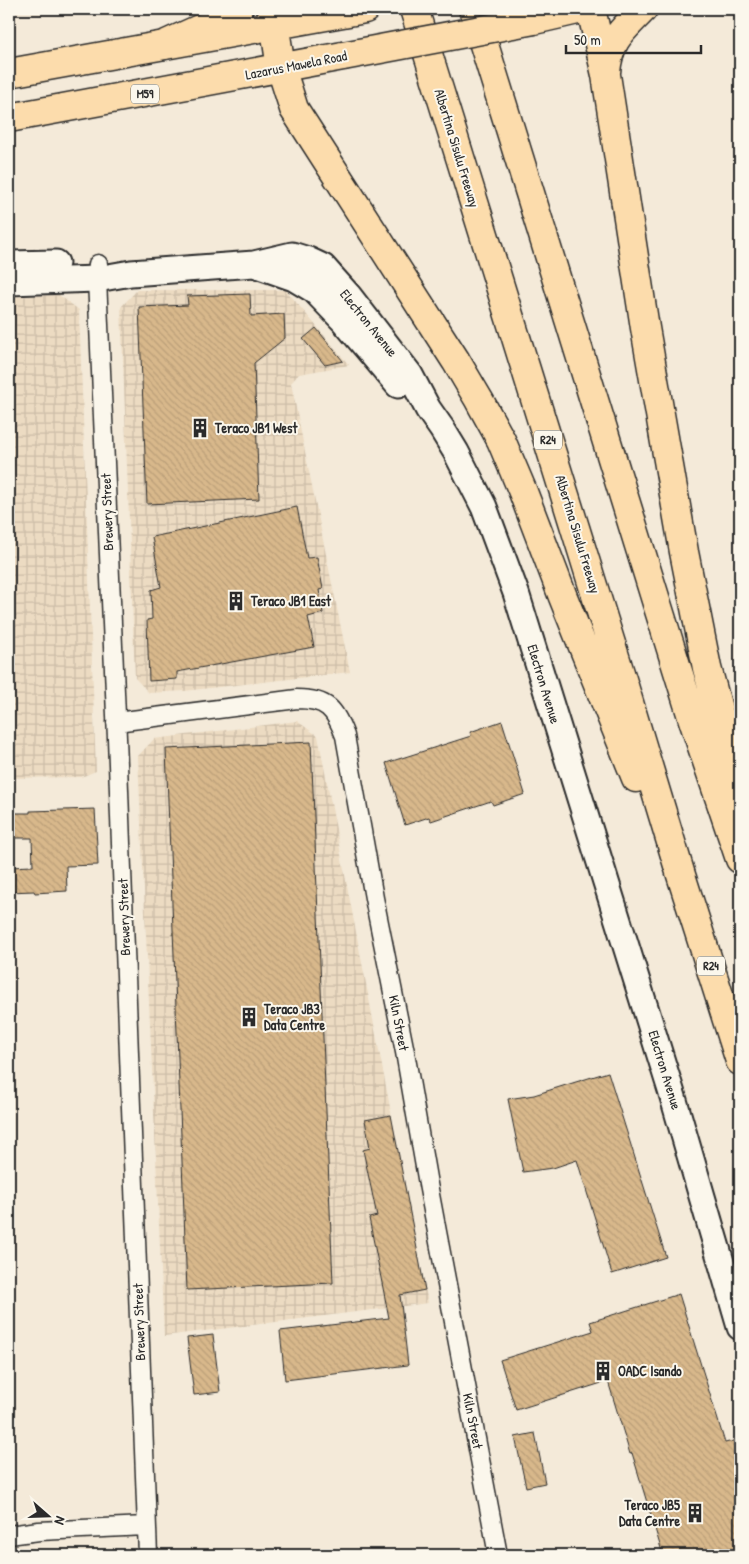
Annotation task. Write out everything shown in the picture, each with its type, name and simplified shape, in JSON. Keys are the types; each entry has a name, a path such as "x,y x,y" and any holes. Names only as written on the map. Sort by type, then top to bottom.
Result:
{"main road":[{"path":"164,46 230,15 238,9"},
{"path":"9,73 164,46 273,17 332,15 364,9"},
{"name":"Albertina Sisulu Freeway","path":"414,9 740,1061"},
{"path":"472,9 690,711 740,859"},
{"name":"Lazarus Mawela Road","path":"9,118 534,20 582,9"},
{"path":"591,9 606,75 645,328 684,552 707,668 740,791"},
{"path":"606,75 607,60 613,42 624,28 644,9"},
{"path":"273,17 281,68 294,108 456,361 501,440 628,760 680,872"},
{"name":"Electron Avenue","path":"9,282 98,272 131,273 254,264 292,255 308,260 323,268 348,295 410,375 475,488 493,530 516,594 673,1097 740,1327"},
{"name":"Electron Avenue","path":"9,264 74,262 98,272"}],"street":[{"name":"Brewery Street","path":"98,272 148,1555"},
{"name":"Kiln Street","path":"116,722 297,699 308,699 325,704 336,714 345,736 498,1555"},
{"path":"9,1536 39,1530 146,1526"}],"shaded area":[{"path":"137,290 286,290 349,365 299,374 291,383 350,672 184,691 149,693 135,678 121,307"},
{"path":"59,295 79,310 96,771 81,777 9,778 9,297"},
{"path":"297,721 318,736 428,1303 164,1336 138,756 154,739"}],"building":[{"name":"Teraco JB1 West","path":"250,294 251,316 284,314 285,338 254,363 259,499 147,504 139,307 188,305 187,296"},
{"path":"316,328 343,361 325,365 303,339"},
{"name":"Teraco JB1 East","path":"297,507 307,558 317,557 323,589 319,590 323,613 308,617 314,647 177,672 177,679 149,681 147,620 152,619 151,590 161,587 152,537"},
{"path":"502,721 525,794 493,805 491,801 431,821 429,817 405,825 386,763 471,736 470,732"},
{"name":"Teraco JB3 Data Centre","path":"311,742 333,1283 187,1290 166,749"},
{"path":"95,809 98,865 66,866 67,891 9,892 9,867 33,866 32,838 9,838 9,813"},
{"path":"608,1072 666,1257 612,1274 577,1160 553,1168 523,1172 508,1099 534,1095"},
{"path":"391,1115 425,1290 400,1295 408,1365 285,1380 280,1331 389,1318 369,1218 377,1216 363,1150 370,1148 365,1120"},
{"name":"OADC Isando","path":"679,1294 725,1443 737,1440 740,1450 740,1555 663,1555 608,1381 516,1410 500,1360 593,1331 590,1322"},
{"path":"213,1335 220,1392 194,1395 187,1338"},
{"path":"535,1433 545,1483 526,1487 515,1437"}],"place":[{"name":"Teraco JB1 West","path":"200,428"},
{"name":"Teraco JB1 East","path":"236,601"},
{"name":"Teraco JB3 Data Centre","path":"249,1017"},
{"name":"OADC Isando","path":"603,1371"},
{"name":"Teraco JB5 Data Centre","path":"695,1513"}]}
